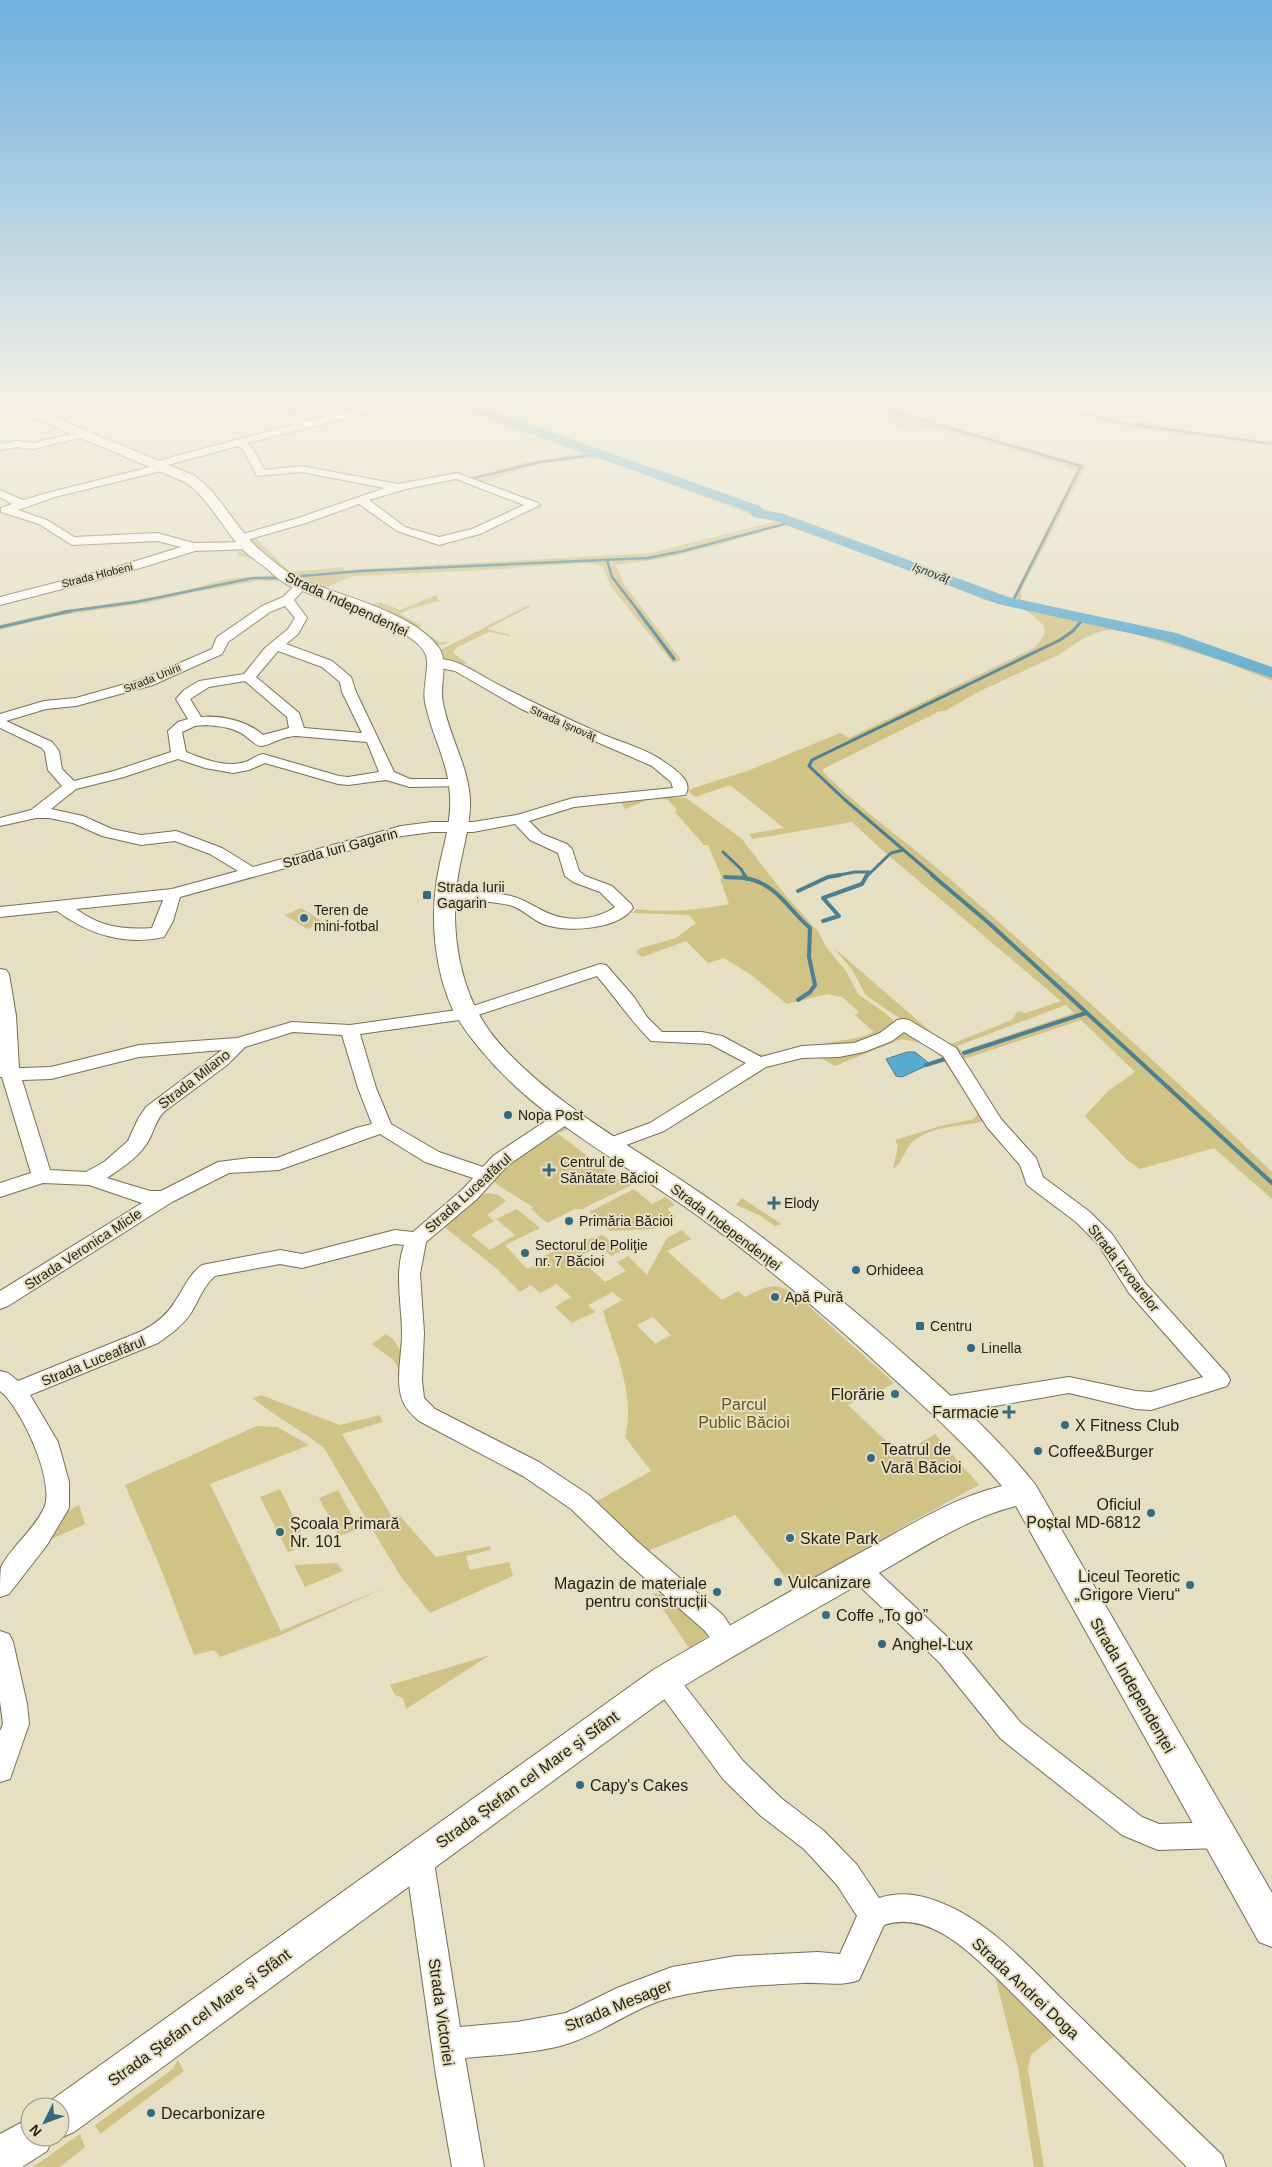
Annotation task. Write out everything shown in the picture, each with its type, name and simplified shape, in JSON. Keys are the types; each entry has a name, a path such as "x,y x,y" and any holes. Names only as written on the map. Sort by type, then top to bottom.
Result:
{"main road":[{"name":"Strada Independenței","path":"214,504 243,542 291,580 374,613 415,635 433,651 436,663 432,693 459,782 460,801 446,893 444,926 456,986 466,1014 486,1043 535,1090 568,1115 707,1210 802,1283 873,1342 943,1406 1007,1471 1024,1492 1272,1929"},
{"name":"Strada Ștefan cel Mare și Sfânt","path":"70,2111 419,1856 665,1680 728,1642 858,1569 984,1502 1024,1492"},
{"path":"0,2157 20,2145"}],"street":[{"path":"4,511 21,504"},
{"name":"Strada Hlobeni","path":"0,601 117,572 194,547 243,542 264,530 302,522 350,504"},
{"path":"367,504 401,529 438,541 476,532 534,505 532,504"},
{"name":"Strada Hlobeni","path":"4,511 43,522 72,541 157,537 194,547"},
{"name":"Strada Unirii","path":"0,718 44,705 88,700 148,682 217,651 222,640 266,609 287,600 291,580"},
{"path":"196,720 183,699 192,688 200,684 248,677 270,651 293,631 301,618 287,600"},
{"path":"278,646 316,659 339,673 346,680 349,692 370,738 378,748 388,775"},
{"name":"Strada Ișnovăț","path":"436,663 459,668 526,706 657,763 677,779 680,784 680,792"},
{"path":"248,677 294,716 297,730"},
{"path":"179,754 175,731 181,726 196,720 239,727 253,733 262,742 263,758"},
{"path":"0,723 47,745 52,751 54,770 71,786"},
{"path":"262,742 281,733 297,730 330,736 370,738"},
{"path":"36,813 71,786 119,774 179,754 204,765 219,767 249,768 263,758"},
{"path":"263,758 338,780 348,781 388,775 397,780 410,783 459,782"},
{"name":"Strada Iuri Gagarin","path":"0,912 173,894 401,831 432,827 456,828 518,819 573,803 680,792"},
{"path":"0,823 36,813 49,813 78,819 107,833 141,840 176,836 216,851 250,872"},
{"path":"446,893 507,900 519,903 549,920 578,923 595,923 611,918 625,908 606,889 580,879 571,873 566,852 561,846 536,837 518,819"},
{"path":"61,906 78,919 109,933 127,935 158,933 166,921 173,894"},
{"path":"5,1072 22,1074 51,1073 140,1052 239,1042 292,1027 350,1030 466,1014 600,969 628,1001 640,1020 656,1037 702,1037 716,1040 759,1063 657,1127 610,1144"},
{"path":"0,974 7,1016 5,1072 42,1176"},
{"name":"Strada Izvoarelor","path":"759,1063 802,1052 839,1051 858,1048 886,1037 903,1024 946,1048 955,1057 994,1123 1029,1163 1034,1180 1083,1217 1105,1238 1137,1288 1219,1380 1151,1401 1136,1400 1069,1385 943,1406"},
{"path":"350,1030 367,1088 383,1127 432,1157 485,1175"},
{"name":"Strada Milano","path":"90,1180 121,1159 134,1146 141,1137 146,1119 159,1106 206,1072 239,1042"},
{"name":"Strada Luceafărul","path":"8,1385 150,1337 168,1326 182,1309 199,1278 209,1270 280,1257 302,1261 395,1237 417,1239 470,1194 485,1175 500,1161 568,1115"},
{"name":"Strada Veronica Micle","path":"0,1301 58,1266 165,1196 225,1167 250,1164 278,1164 363,1132 383,1127"},
{"name":"Strada Veronica Micle","path":"0,1190 42,1176 90,1180 149,1198 165,1196"},
{"path":"417,1239 410,1254 409,1280 413,1332 412,1395 416,1405 428,1415 531,1469 580,1502 630,1550 714,1623 728,1642"},
{"path":"0,1587 38,1538 57,1508 57,1482 46,1442 8,1385"},
{"path":"858,1569 948,1654 1011,1731 1132,1826 1158,1837 1218,1835"},
{"path":"0,1642 14,1704 16,1724 0,1770"},
{"path":"665,1680 734,1770 771,1807 814,1840 848,1875 873,1914"},
{"name":"Strada Victoriei","path":"419,1856 447,2044 468,2167"},
{"name":"Strada Andrei Doga","path":"873,1914 897,1907 929,1911 976,1939 1010,1969 1210,2167"},
{"name":"Strada Mesager","path":"447,2044 517,2037 569,2028 628,1999 672,1982 736,1971 818,1967 848,1969 873,1914"}],"green space":[{"path":"723,504 751,504 1012,598 1059,504 1067,504 1022,589 1021,600 1179,635 1272,668 1272,681 1225,662 1129,632 1102,631 1082,639 1060,654 978,692 945,711 940,711 823,769 823,772 853,800 991,915 1113,1024 1272,1172 1272,1199 1214,1148 1140,1169 1126,1159 1085,1116 1108,1091 1135,1072 1081,1020 961,1060 865,994 853,971 834,948 945,1044 951,1044 1012,1020 1018,1011 1026,1013 1061,1001 881,849 852,822 753,839 749,834 784,828 730,785 695,797 687,790 750,770 840,733 849,738 1034,648 1043,637 1045,631 1043,625 1034,616 1023,609 984,600 926,576 785,525 718,545 661,559 616,565 624,584 681,660 673,663 611,587 603,567 596,564 583,563 487,570 353,576 320,590 288,574 248,538 254,536 290,572 343,567 345,570 652,553 777,521 758,517","holes":["1066,1005 1074,1013 962,1051 957,1046"]},
{"path":"238,551 260,560 285,581 257,581 148,603 55,616 0,630 0,625 53,612 167,595 231,578 271,576 271,571 253,559 237,555"},
{"path":"436,595 439,601 413,608 400,614 422,626 417,629 440,642 450,642 443,645 432,645 367,606 380,602 400,610"},
{"path":"529,605 531,606 487,629 511,635 489,632 457,647 453,653 467,663 459,666 440,660 440,650"},
{"path":"652,796 686,798 741,838 786,896 818,931 826,947 846,971 858,994 885,1013 893,1020 895,1025 857,1046 760,1058 742,1050 763,1055 861,1037 874,1032 855,1015 859,1012 842,997 827,994 787,1004 751,975 724,958 708,963 686,941 642,957 636,952 641,948 676,938 696,923 689,915 633,913 636,909 682,910 729,904 720,879 722,878 708,845 704,845 675,812 677,810 668,800 651,799 625,809 619,799"},
{"name":"Teren de mini-fotbal","path":"301,908 323,922 307,929 285,915"},
{"path":"904,1029 943,1048 984,1121 923,1134 912,1142 900,1162 893,1169 898,1146 895,1140 941,1126 974,1119 977,1115 974,1106 941,1057 929,1046 901,1039 835,1066 816,1055 839,1054"},
{"path":"565,1127 572,1128 557,1133 626,1185 646,1175 648,1177 582,1209 575,1209 547,1223 531,1209 533,1207 496,1184 493,1178 516,1155 534,1141 554,1130"},
{"path":"634,1189 652,1204 666,1197 675,1205 667,1209 676,1218 654,1229 610,1231 589,1212"},
{"name":"Parcul Public Băcioi","path":"489,1193 498,1195 506,1201 487,1215 494,1221 471,1235 490,1250 515,1235 496,1219 517,1209 540,1228 505,1245 527,1269 543,1261 540,1258 565,1246 603,1235 621,1251 611,1256 599,1246 578,1257 605,1282 626,1271 617,1262 628,1256 647,1275 667,1238 682,1230 691,1239 667,1251 722,1300 738,1291 745,1297 761,1289 774,1286 793,1293 894,1383 863,1401 860,1398 848,1405 901,1455 935,1434 979,1485 795,1589 735,1515 648,1551 597,1501 651,1471 625,1437 628,1421 626,1389 623,1373 603,1311 622,1300 613,1292 588,1305 595,1312 572,1323 555,1307 571,1297 557,1284 540,1293 531,1285 520,1292 496,1268 443,1226 480,1195","holes":["653,1317 671,1335 655,1344 637,1325"]},
{"path":"742,1198 781,1224 775,1226 759,1215 736,1205"},
{"path":"386,1334 394,1340 409,1364 405,1378 393,1360 372,1344"},
{"path":"261,1395 340,1425 380,1415 382,1422 342,1434 393,1518 399,1515 436,1557 490,1546 491,1550 466,1556 470,1570 509,1562 513,1576 430,1613 401,1577 324,1448 253,1398"},
{"path":"257,1426 277,1427 309,1445 210,1484 281,1631 388,1586 281,1635 220,1657 214,1650 194,1655 161,1569 125,1485"},
{"path":"280,1489 301,1532 290,1537 294,1550 288,1552 260,1497"},
{"path":"338,1490 359,1529 339,1536 319,1498"},
{"path":"79,1505 85,1524 47,1541 64,1513"},
{"path":"337,1563 343,1571 305,1587 294,1565"},
{"path":"652,1593 670,1596 713,1633 689,1648"},
{"path":"490,1655 406,1709 403,1698 395,1695 390,1685"},
{"path":"994,1972 1062,2030 1031,2055 1028,2069 1044,2167 1034,2167 1018,2067"},
{"path":"178,2060 184,2071 100,2134 95,2125 173,2069"},
{"path":"80,2134 85,2147 60,2167 33,2167 61,2147 70,2147 70,2141"}],"water":[{"path":"907,1052 915,1052 930,1064 902,1077 896,1076 886,1059"}],"waterway":[{"name":"Ișnovăț","path":"741,504 755,509 758,514 779,517 1004,601 1170,637 1272,673"},
{"path":"1012,603 1062,504"},
{"path":"290,577 361,571 648,558 683,551 792,522"},
{"path":"607,560 612,577 639,612"},
{"path":"62,612 136,602 253,578 283,578"},
{"path":"0,627 71,611"},
{"path":"638,611 674,659"},
{"path":"934,876 844,799 809,766 812,760 1060,640 1073,631 1084,618"},
{"path":"867,876 891,853 903,850"},
{"path":"723,852 741,869 745,876"},
{"path":"834,876 855,872 869,872"},
{"path":"834,876 840,875"},
{"path":"823,921 839,916 823,898 862,884 867,875"},
{"path":"932,875 990,924 1272,1183"},
{"path":"798,891 834,876"},
{"path":"725,877 746,878"},
{"path":"746,878 762,883 770,888 810,928 809,957 815,985 810,992 798,1000"},
{"path":"964,1053 1086,1013"},
{"path":"926,1065 948,1058"}],"place":[{"name":"Strada Iurii Gagarin","path":"427,895"},
{"name":"Teren de mini-fotbal","path":"304,918"},
{"name":"Nopa Post","path":"508,1115"},
{"name":"Centrul de Sănătate Băcioi","path":"549,1170"},
{"name":"Elody","path":"774,1203"},
{"name":"Primăria Băcioi","path":"569,1221"},
{"name":"Sectorul de Poliţie nr. 7 Băcioi","path":"525,1253"},
{"name":"Orhideea","path":"856,1270"},
{"name":"Apă Pură","path":"775,1297"},
{"name":"Centru","path":"920,1326"},
{"name":"Linella","path":"971,1348"},
{"name":"Florărie","path":"895,1394"},
{"name":"Farmacie","path":"1009,1412"},
{"name":"X Fitness Club","path":"1065,1425"},
{"name":"Coffee&Burger","path":"1038,1451"},
{"name":"Teatrul de Vară Băcioi","path":"871,1458"},
{"name":"Oficiul Poștal MD-6812","path":"1151,1513"},
{"name":"Școala Primară Nr. 101","path":"280,1532"},
{"name":"Skate Park","path":"790,1538"},
{"name":"Vulcanizare","path":"778,1582"},
{"name":"Liceul Teoretic „Grigore Vieru“","path":"1190,1585"},
{"name":"Magazin de materiale pentru construcții","path":"717,1592"},
{"name":"Coffe „To go”","path":"826,1615"},
{"name":"Anghel-Lux","path":"882,1644"},
{"name":"Capy's Cakes","path":"580,1785"},
{"name":"Decarbonizare","path":"151,2113"}]}
